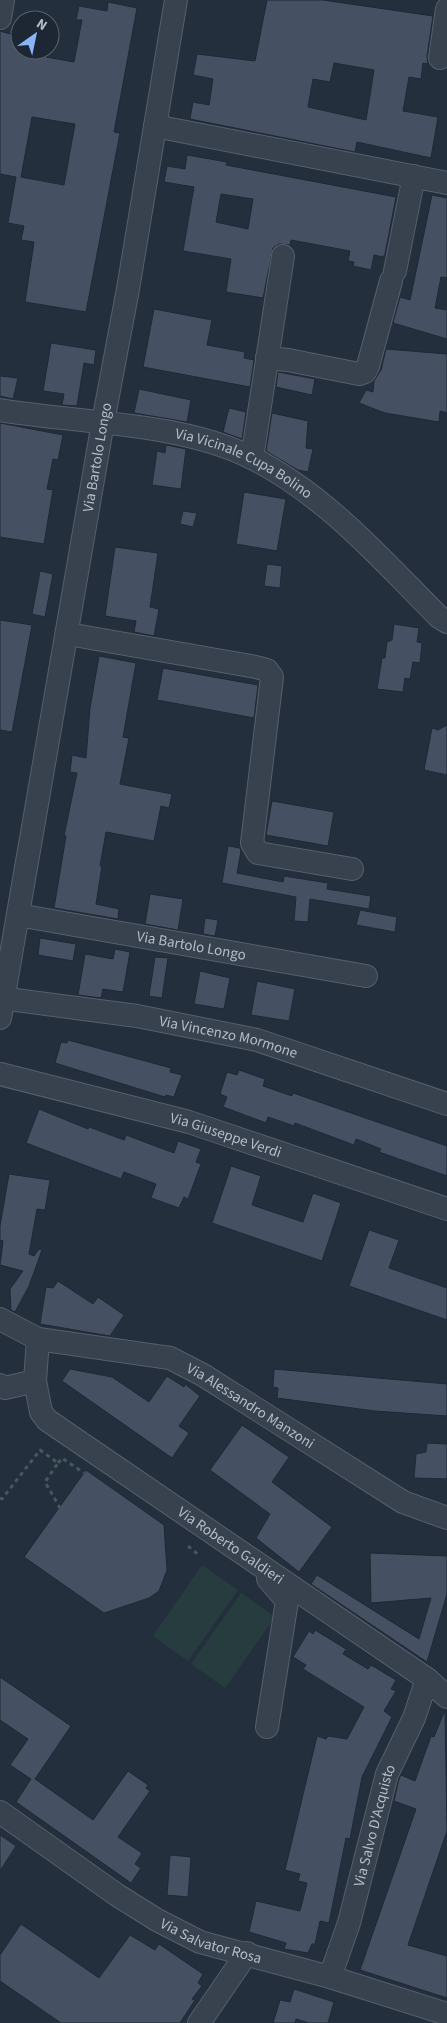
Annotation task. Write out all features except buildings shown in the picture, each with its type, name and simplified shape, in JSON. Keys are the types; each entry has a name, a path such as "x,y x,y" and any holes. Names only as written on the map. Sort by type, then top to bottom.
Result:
{"street":[{"path":"0,18 3,0"},
{"name":"Via Bartolo Longo","path":"1,1005 68,634 176,0"},
{"path":"440,58 447,9"},
{"path":"155,126 447,182"},
{"path":"267,358 288,360 360,374 365,372 393,276 414,176"},
{"path":"252,458 282,256"},
{"name":"Via Vicinale Cupa Bolino","path":"0,410 103,422 184,436 252,458 319,502 368,546 443,620"},
{"path":"68,634 266,670 272,677 252,843 258,853 352,869"},
{"name":"Via Bartolo Longo","path":"18,915 366,976"},
{"name":"Via Vincenzo Mormone","path":"1,1005 146,1018 257,1040 447,1104"},
{"name":"Via Giuseppe Verdi","path":"0,1074 189,1122 447,1209"},
{"name":"Via Alessandro Manzoni","path":"0,1319 38,1339 170,1358 203,1375 403,1502 447,1518"},
{"path":"0,1385 5,1388 35,1381 38,1339"},
{"name":"Via Roberto Galdieri","path":"35,1381 41,1412 47,1420 427,1679 447,1697"},
{"path":"251,1559 287,1601 267,1726"},
{"name":"Via Salvo D'Acquisto","path":"330,1977 349,1924 387,1774 414,1718 427,1679"},
{"name":"Via Salvator Rosa","path":"0,1812 157,1920 200,1942 247,1953 330,1977 447,2014"},
{"path":"199,2023 247,1953"}],"path":[{"path":"0,1498 2,1500 40,1450 58,1463"},
{"path":"60,1508 45,1482 58,1463 62,1458 84,1473"},
{"path":"188,1546 200,1556"}],"green space":[{"path":"202,1565 238,1590 188,1661 153,1636"},
{"path":"241,1593 275,1617 225,1688 191,1664"}]}
